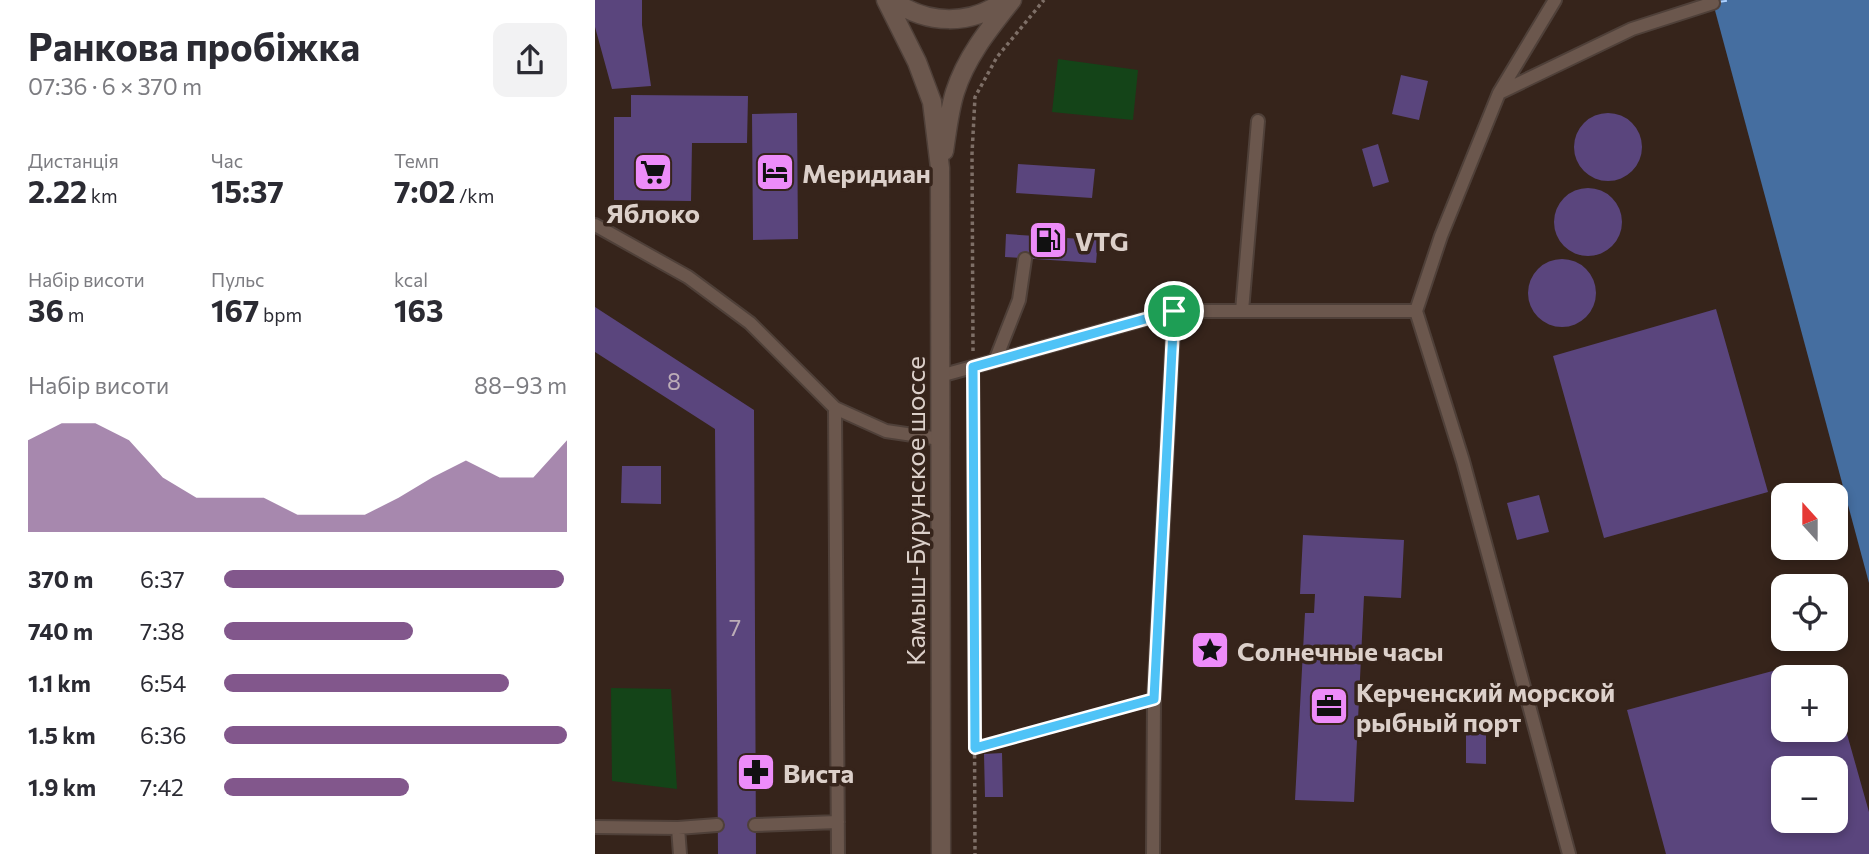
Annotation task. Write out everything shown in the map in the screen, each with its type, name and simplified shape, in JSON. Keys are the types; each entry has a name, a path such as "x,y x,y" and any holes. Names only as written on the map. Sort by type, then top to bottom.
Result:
{"main road":[{"path":"886,0 917,62 932,102 940,168"},
{"path":"892,0 908,11 937,20 968,19 992,10 1006,0"},
{"path":"940,168 960,80 978,43 1011,0"},
{"name":"Камыш-Бурунское шоссе","path":"940,168 941,854"}],"lane":[{"path":"1555,0 1499,93 1441,236 1416,311 1463,461 1569,854"},
{"path":"1499,93 1632,29 1713,3"},
{"path":"1242,311 1258,121"},
{"path":"595,225 688,277 750,323 835,408 886,431 940,439"},
{"path":"995,360 1019,300 1025,259"},
{"path":"940,376 1174,311 1416,311"},
{"path":"1153,854 1154,699 1174,311"},
{"path":"835,408 838,854"},
{"path":"755,825 838,822"},
{"path":"595,827 678,828 717,825"},
{"path":"678,828 680,854"}],"path":[{"path":"975,854 972,154 975,97 997,57 1044,0"},
{"path":"975,748 1154,699"}],"green space":[{"path":"1058,59 1138,70 1133,120 1052,112"},
{"path":"611,688 671,689 677,789 612,781"}],"water":[{"path":"1713,0 1869,0 1869,583 1848,505 1848,483 1842,483"}],"building":[{"path":"595,0 642,0 642,25 651,86 612,89 595,27"},
{"path":"1401,75 1428,81 1419,120 1392,114"},
{"name":"Яблоко","path":"631,95 748,96 747,143 692,143 691,201 614,200 614,117 631,117"},
{"path":"797,113 798,239 753,240 752,114"},
{"path":"1608,113 1621,115 1632,123 1640,134 1640,160 1632,171 1621,179 1608,181 1595,179 1584,171 1576,160 1574,147 1576,134 1584,123 1595,115"},
{"path":"1378,144 1389,182 1373,187 1362,149"},
{"path":"1018,164 1095,169 1092,198 1016,193"},
{"path":"1588,188 1601,190 1612,198 1620,209 1620,235 1612,246 1601,254 1588,256 1575,254 1564,246 1556,235 1554,222 1556,209 1564,198 1575,190"},
{"path":"1006,234 1098,240 1096,263 1005,257"},
{"path":"1562,259 1575,261 1586,269 1594,280 1594,306 1586,317 1575,325 1562,327 1549,325 1538,317 1530,306 1528,293 1530,280 1538,269 1549,261"},
{"path":"595,307 754,410 756,854 718,854 715,429 595,352"},
{"path":"1716,309 1768,492 1604,538 1553,356"},
{"path":"622,466 661,466 661,504 621,503"},
{"path":"1539,495 1549,532 1517,540 1507,503"},
{"name":"Керченский морской рыбный порт","path":"1303,535 1404,540 1401,598 1364,596 1354,802 1295,800 1305,613 1314,613 1315,594 1300,594"},
{"path":"1771,671 1771,742 1848,742 1848,738 1869,812 1869,854 1666,854 1627,710"},
{"path":"1466,734 1486,734 1486,764 1466,763"},
{"path":"1002,753 1003,797 985,797 984,754"}],"ferry route":[{"path":"1718,2 1733,0"}],"place":[{"name":"Яблоко","path":"653,172"},
{"name":"Меридиан","path":"775,172"},
{"name":"VTG","path":"1048,240"},
{"name":"Солнечные часы","path":"1210,650"},
{"name":"Керченский морской рыбный порт","path":"1329,706"},
{"name":"Виста","path":"756,772"}],"route":[{"path":"1174,311 1154,699 975,748 973,367 1174,311"}]}
